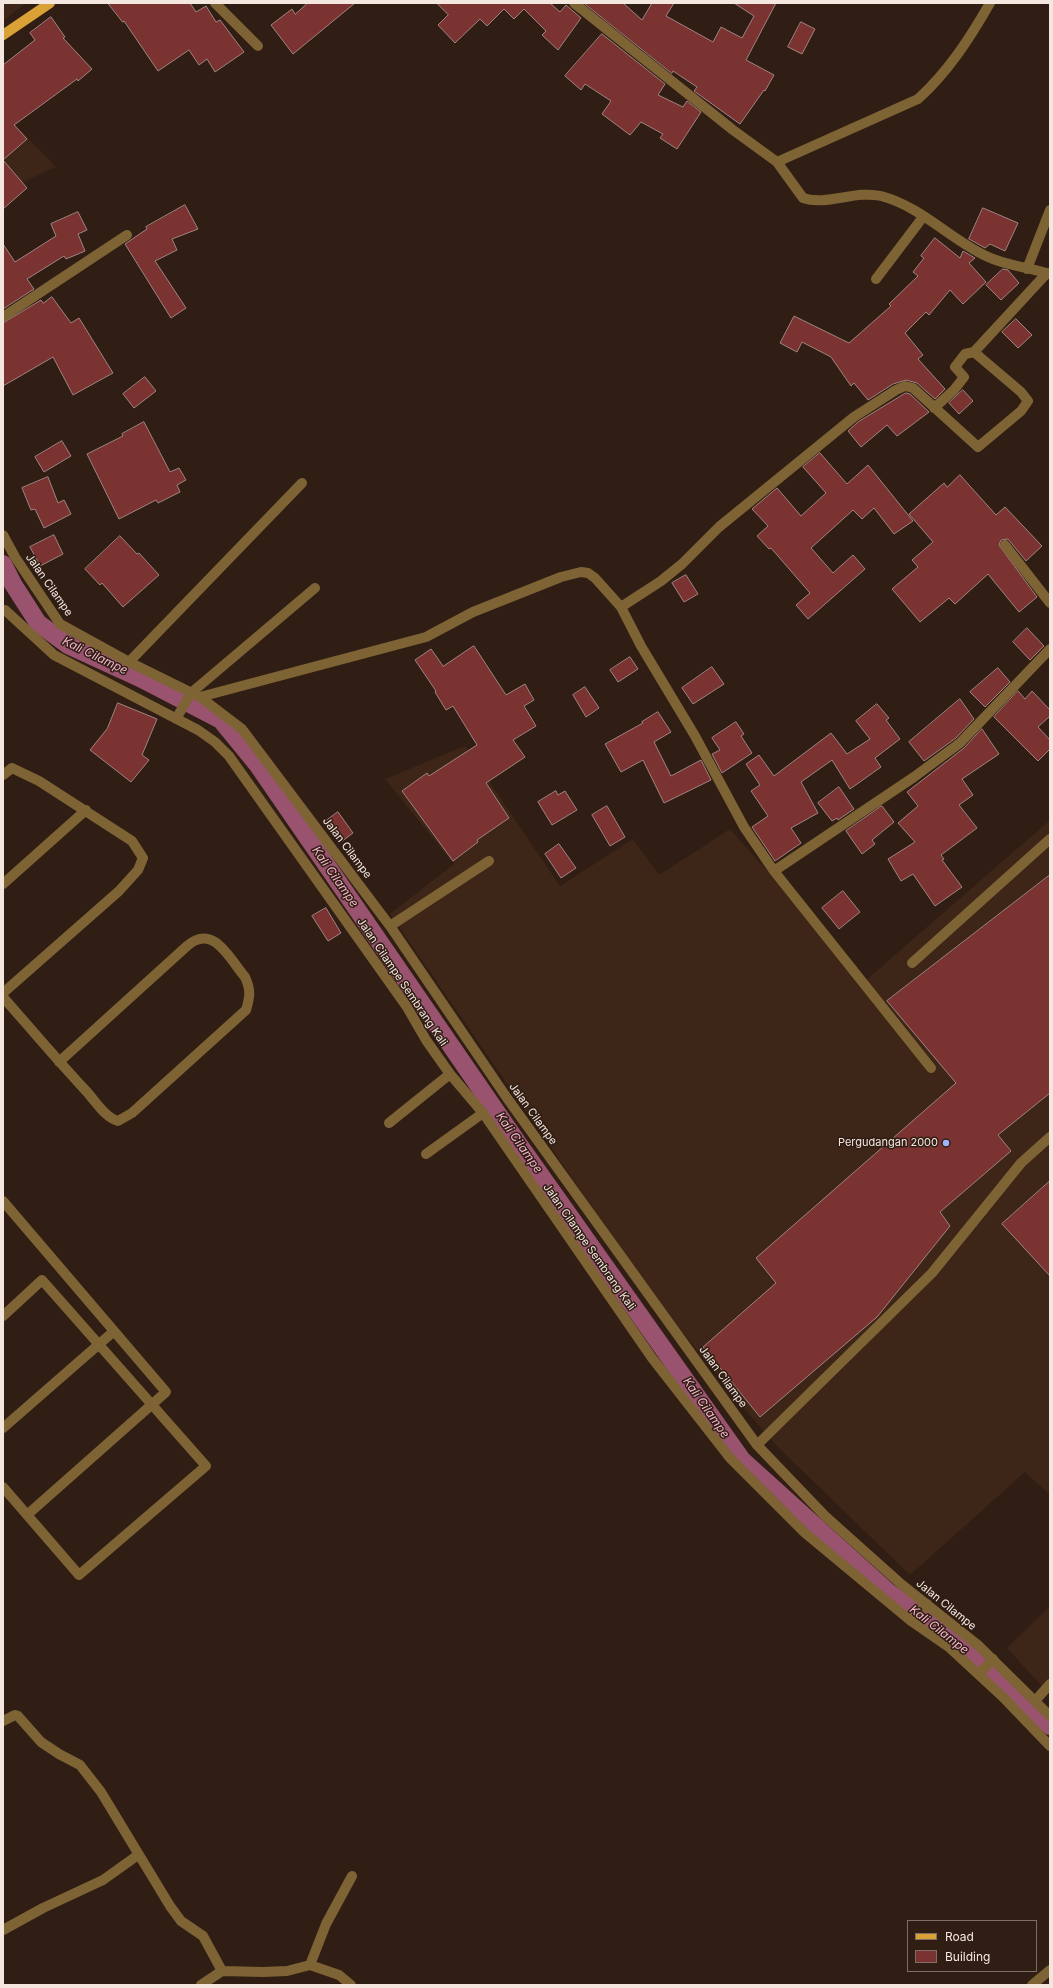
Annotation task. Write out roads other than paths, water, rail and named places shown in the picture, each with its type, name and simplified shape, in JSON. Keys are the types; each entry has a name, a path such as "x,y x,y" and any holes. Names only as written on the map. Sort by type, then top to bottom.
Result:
{"main road":[{"path":"3,36 50,3"}],"street":[{"path":"215,3 258,46"},
{"path":"574,3 733,130 777,162 802,198 817,201 842,196 880,196 907,207 988,257 1049,274"},
{"path":"777,162 918,99 934,85 949,66 971,36 990,3"},
{"path":"1027,269 1050,210"},
{"path":"876,280 923,217"},
{"path":"3,317 127,235"},
{"path":"934,408 954,390 964,377 955,367 965,354 974,352 1049,274"},
{"path":"621,607 661,581 682,564 719,528 854,416 896,390 905,386 913,388 978,448 1021,411 1028,401 1021,392 974,352"},
{"path":"129,662 302,483"},
{"name":"Jalan Cilampe","path":"3,535 15,557 60,624 129,662 196,695 242,728 390,926 507,1098 757,1445 825,1516 901,1584 992,1660 1050,1716"},
{"path":"1005,545 1050,603"},
{"path":"196,695 426,637 473,612 561,577 581,572 595,578 621,607 641,646 695,736 744,827 774,872 931,1068"},
{"path":"176,719 196,695 315,588"},
{"name":"Jalan Cilampe Sembrang Kali","path":"5,610 54,655 176,719 215,742 229,756 407,1007 426,1040 450,1074 483,1113 648,1352 730,1458 805,1533 980,1672 1050,1746"},
{"path":"774,872 914,777 960,743 1050,649"},
{"path":"3,775 12,768 39,781 132,841 143,858 138,870 119,891 3,993"},
{"path":"3,884 86,810"},
{"path":"912,962 1050,840"},
{"path":"390,926 489,860"},
{"path":"3,997 59,1062 109,1116 118,1121 123,1120 246,1010 251,991 245,977 215,942 205,937 198,938 187,946 59,1062"},
{"path":"389,1123 450,1074"},
{"path":"426,1154 483,1113"},
{"path":"757,1445 932,1274 1021,1163 1050,1137"},
{"path":"3,1201 113,1332 166,1392 27,1515"},
{"path":"3,1316 42,1280 206,1466 80,1575 3,1487"},
{"path":"3,1428 113,1332"},
{"path":"913,1620 926,1605"},
{"path":"980,1672 992,1660"},
{"path":"1035,1701 1050,1684"},
{"path":"3,1721 15,1715 18,1716 41,1742 80,1765 101,1792 138,1856 181,1921 198,1932 206,1940 222,1971"},
{"path":"3,1930 43,1908 103,1880 138,1856"},
{"path":"310,1965 326,1924 352,1876"},
{"path":"202,1985 222,1971 287,1971 310,1965 339,1975 351,1985"},
{"path":"1032,1985 1050,1970"}],"waterway":[{"name":"Kali Cilampe","path":"3,564 13,584 38,623 68,645 140,678 221,720 257,764 520,1146 742,1460 887,1591 953,1638 1050,1726"}],"place":[{"name":"Pergudangan 2000","path":"946,1143"}]}
